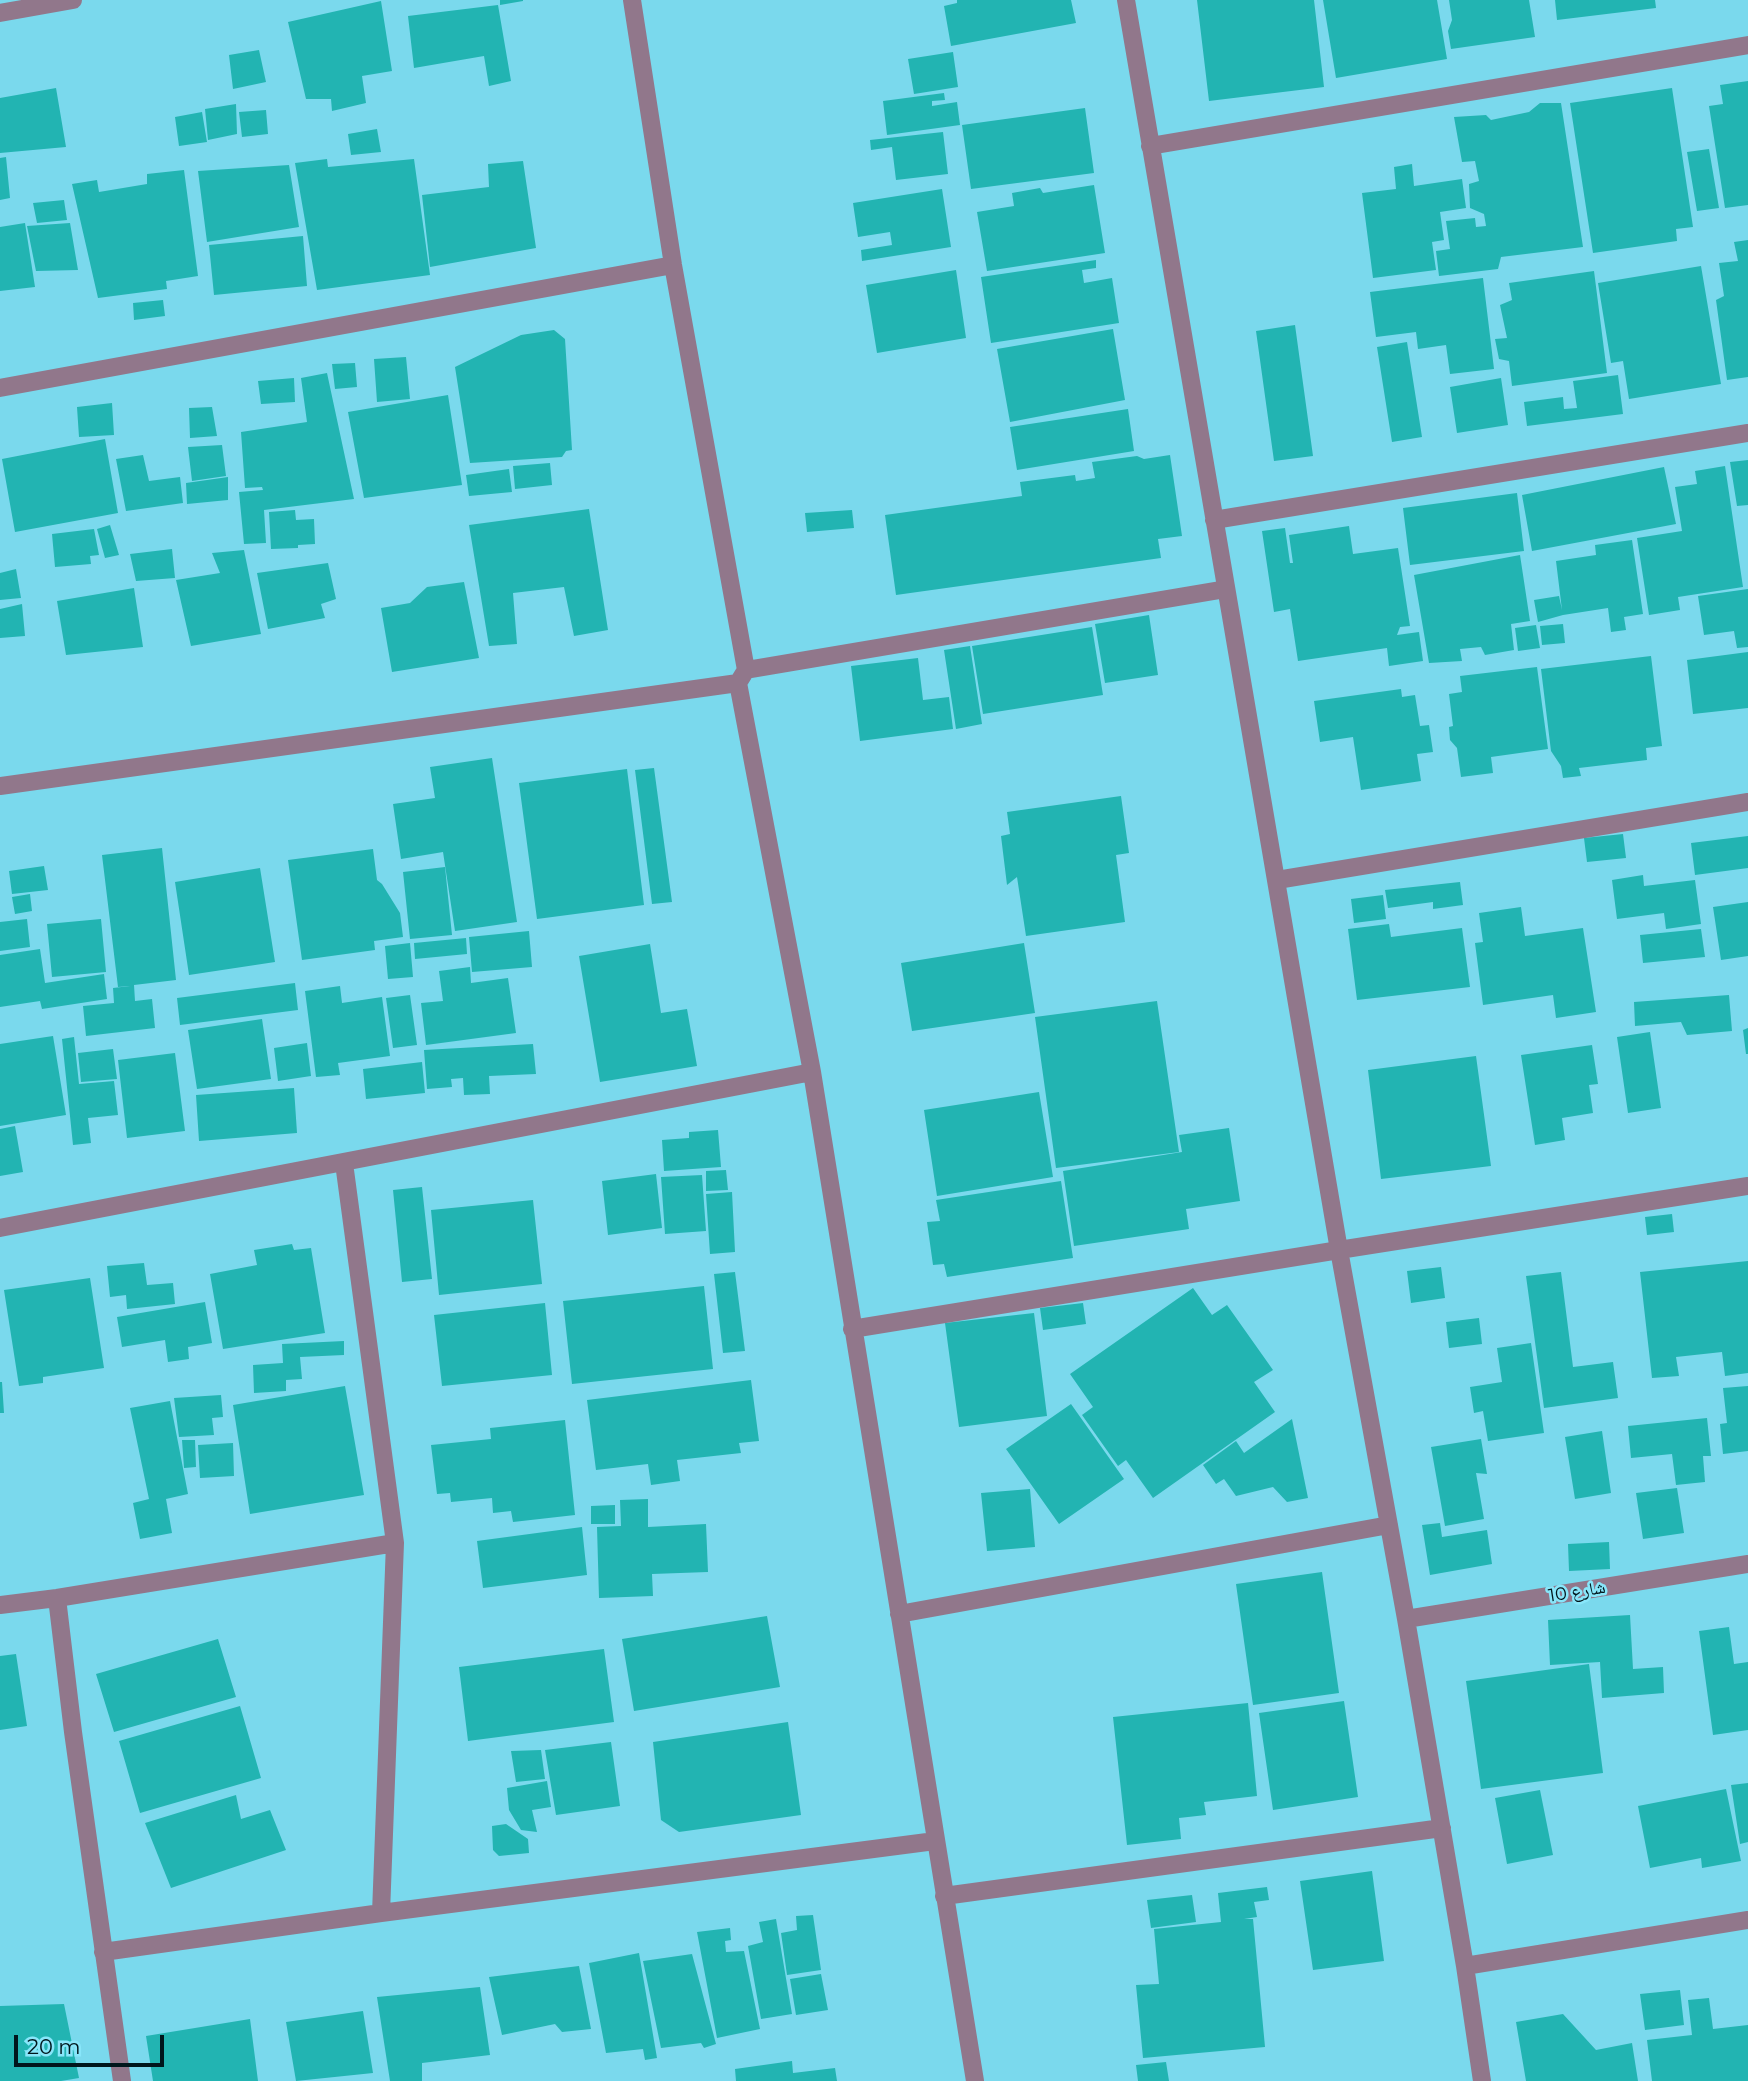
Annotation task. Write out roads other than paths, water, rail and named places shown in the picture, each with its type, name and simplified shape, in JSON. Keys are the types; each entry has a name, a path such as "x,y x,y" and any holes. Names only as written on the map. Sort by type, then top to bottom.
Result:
{"street":[{"path":"0,13 73,0"},
{"path":"632,0 742,677 812,1072 975,2081"},
{"path":"1126,0 1339,1250 1406,1619 1482,2081"},
{"path":"1150,146 1748,45"},
{"path":"0,388 673,265"},
{"path":"1214,520 1748,433"},
{"path":"0,786 742,677 1226,589"},
{"path":"1277,880 1748,802"},
{"path":"0,1227 812,1072"},
{"path":"344,1163 395,1543 381,1913"},
{"path":"852,1329 1748,1186"},
{"path":"899,1614 1389,1525"},
{"path":"0,1605 395,1543"},
{"name":"شارع 10","path":"1406,1619 1748,1564"},
{"path":"57,1598 122,2081"},
{"path":"944,1896 1441,1828"},
{"path":"103,1952 935,1841"},
{"path":"1465,1965 1748,1920"}]}
